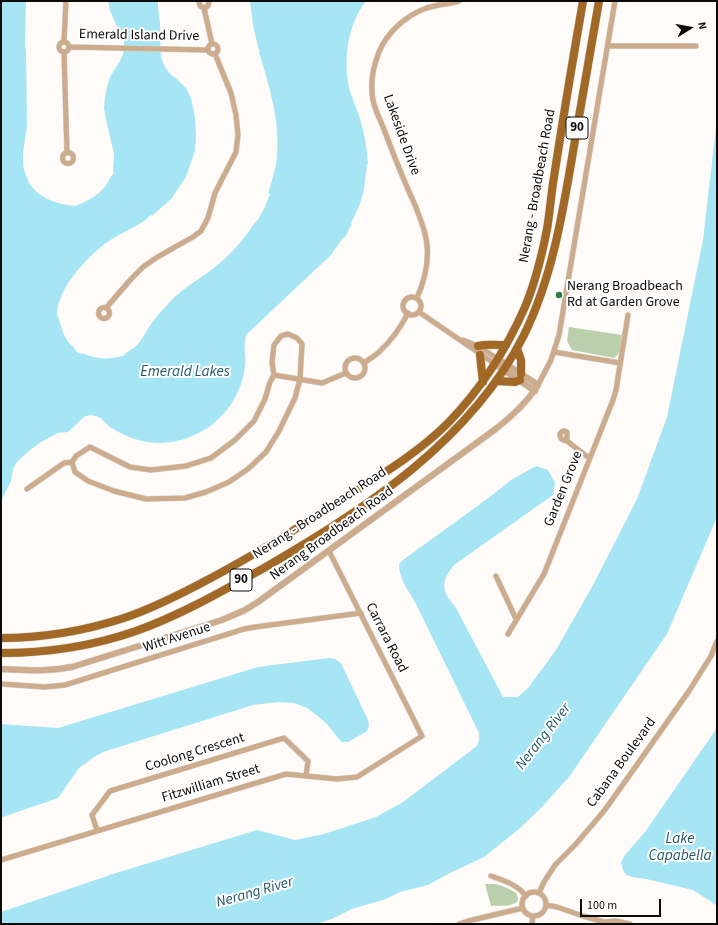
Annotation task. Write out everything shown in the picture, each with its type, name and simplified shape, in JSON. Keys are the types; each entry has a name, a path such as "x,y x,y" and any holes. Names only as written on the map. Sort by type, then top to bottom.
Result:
{"main road":[{"name":"Nerang - Broadbeach Road","path":"1,638 58,634 104,624 137,613 188,591 240,563 303,525 400,463 438,433 462,408 483,382 506,345 523,311 531,290 544,245 564,109 583,1"},
{"name":"Nerang - Broadbeach Road","path":"1,653 61,649 86,645 113,638 170,617 233,585 320,534 393,483 428,456 474,410 496,381 524,335 538,301 551,262 566,192 599,1"},
{"path":"478,346 487,344 506,345"},
{"path":"496,381 515,382 520,377 521,360 517,348"},
{"path":"480,354 483,382"}],"street":[{"name":"Emerald Island Drive","path":"64,41 66,1"},
{"path":"199,1 200,6 204,8 208,6 209,1"},
{"name":"Lakeside Drive","path":"416,298 426,273 428,255 427,244 423,226 373,101 372,76 381,47 386,38 402,22 412,14 424,9 459,1"},
{"name":"Nerang Broadbeach Road","path":"1,669 42,671 62,669 222,620 245,610 329,551 503,423 522,407 537,388 554,352 559,335 615,1"},
{"name":"Emerald Island Drive","path":"204,8 212,44"},
{"path":"64,41 68,43 70,47 68,51 64,52 60,50 59,46 60,43 64,41"},
{"path":"212,44 216,45 218,48 218,52 214,54 210,54 208,50 209,46 212,44"},
{"path":"608,46 696,46"},
{"name":"Emerald Island Drive","path":"70,47 208,50"},
{"name":"Emerald Island Drive","path":"64,52 66,153"},
{"name":"Emerald Island Drive","path":"106,308 143,267 168,250 193,237 201,230 208,218 215,193 236,152 238,136 236,115 230,93 214,54"},
{"path":"411,298 416,298 421,305 419,312 414,314 408,313 404,309 405,301 411,298"},
{"path":"419,312 480,354 496,361"},
{"path":"364,363 379,352 398,331 408,313"},
{"name":"Garden Grove","path":"508,634 544,574 613,400 616,390 628,315"},
{"path":"27,489 64,463 72,462 76,456 90,446 130,467 151,470 186,466 211,458 235,440 254,421 265,399 270,382 274,375 272,362 274,345 281,336 288,334 297,338 302,344 300,380 295,398 279,431 266,452 248,469 229,482 206,492 185,498 146,499 114,492 88,481 75,472 72,462"},
{"path":"460,339 478,346 496,361 537,388"},
{"path":"554,352 620,363"},
{"path":"354,358 364,363 365,370 359,378 352,378 346,373 346,365 350,360 354,358"},
{"path":"274,375 322,383 346,373"},
{"path":"567,441 589,458"},
{"name":"Carrara Road","path":"329,551 422,736"},
{"path":"496,576 516,619"},
{"name":"Witt Avenue","path":"1,684 45,687 65,685 244,629 361,613"},
{"name":"Cabana Boulevard","path":"539,893 555,865 575,845 604,811 629,776 689,691 711,656 717,641"},
{"name":"Fitzwilliam Street","path":"1,860 286,774 337,779 358,777 422,736"},
{"name":"Coolong Crescent","path":"97,830 92,815 110,791 284,738 308,761 306,776"},
{"path":"491,876 501,879 521,890 526,896"},
{"path":"533,892 539,893 544,897 546,905 540,914 533,916 526,912 523,908 523,902 526,896 533,892"},
{"path":"546,905 557,907 604,923 616,921 630,924"},
{"path":"459,924 523,908"},
{"path":"532,924 533,916"},
{"path":"583,916 590,924"}],"green space":[{"path":"569,327 622,335 618,354 614,358 572,350 567,341"},
{"path":"485,884 497,884 510,889 516,893 518,900 516,903 511,905 491,906"}],"water":[{"name":"Emerald Lakes","path":"1,1 26,1 25,46 27,125 23,163 29,183 37,192 51,201 76,206 90,199 102,190 114,172 114,154 104,108 105,96 110,77 123,54 124,42 110,11 108,1 158,1 161,57 170,74 186,88 191,98 195,117 196,136 195,151 186,177 172,198 152,216 151,215 147,219 98,249 74,274 62,294 57,315 65,337 78,353 94,357 112,358 124,355 134,348 151,324 173,299 231,253 257,221 265,207 270,194 268,193 274,174 277,128 273,103 253,25 250,1 366,1 355,20 348,42 347,76 350,91 362,125 368,164 360,204 345,237 331,255 247,334 245,342 245,367 241,384 234,400 224,414 197,434 181,440 164,443 147,442 132,438 110,427 96,416 86,416 68,432 58,433 41,442 17,462 13,469 11,481 1,501"},
{"name":"Nerang River","path":"717,118 717,517 667,634 569,777 541,808 519,829 484,857 428,885 400,892 386,899 352,909 332,919 316,924 1,924 1,912 116,873 257,830 295,840 324,834 376,817 403,802 477,746 479,733 415,602 404,584 399,569 399,564 511,480 536,466 548,470 555,483 553,495 454,565 447,576 444,586 447,596 455,606 503,697 518,697 528,688 556,650 593,585 637,499 667,417 703,240"},
{"path":"329,658 335,659 341,663 368,720 369,726 367,731 348,742 342,742 327,724 307,708 294,703 278,702 253,705 103,752 79,768 58,798 1,817 1,724 58,728 258,667"},
{"name":"Lake Capabella","path":"717,728 717,906 693,890 626,875 621,862 625,855 645,832"}],"place":[{"name":"Nerang Broadbeach Rd at Garden Grove","path":"559,295"}]}
